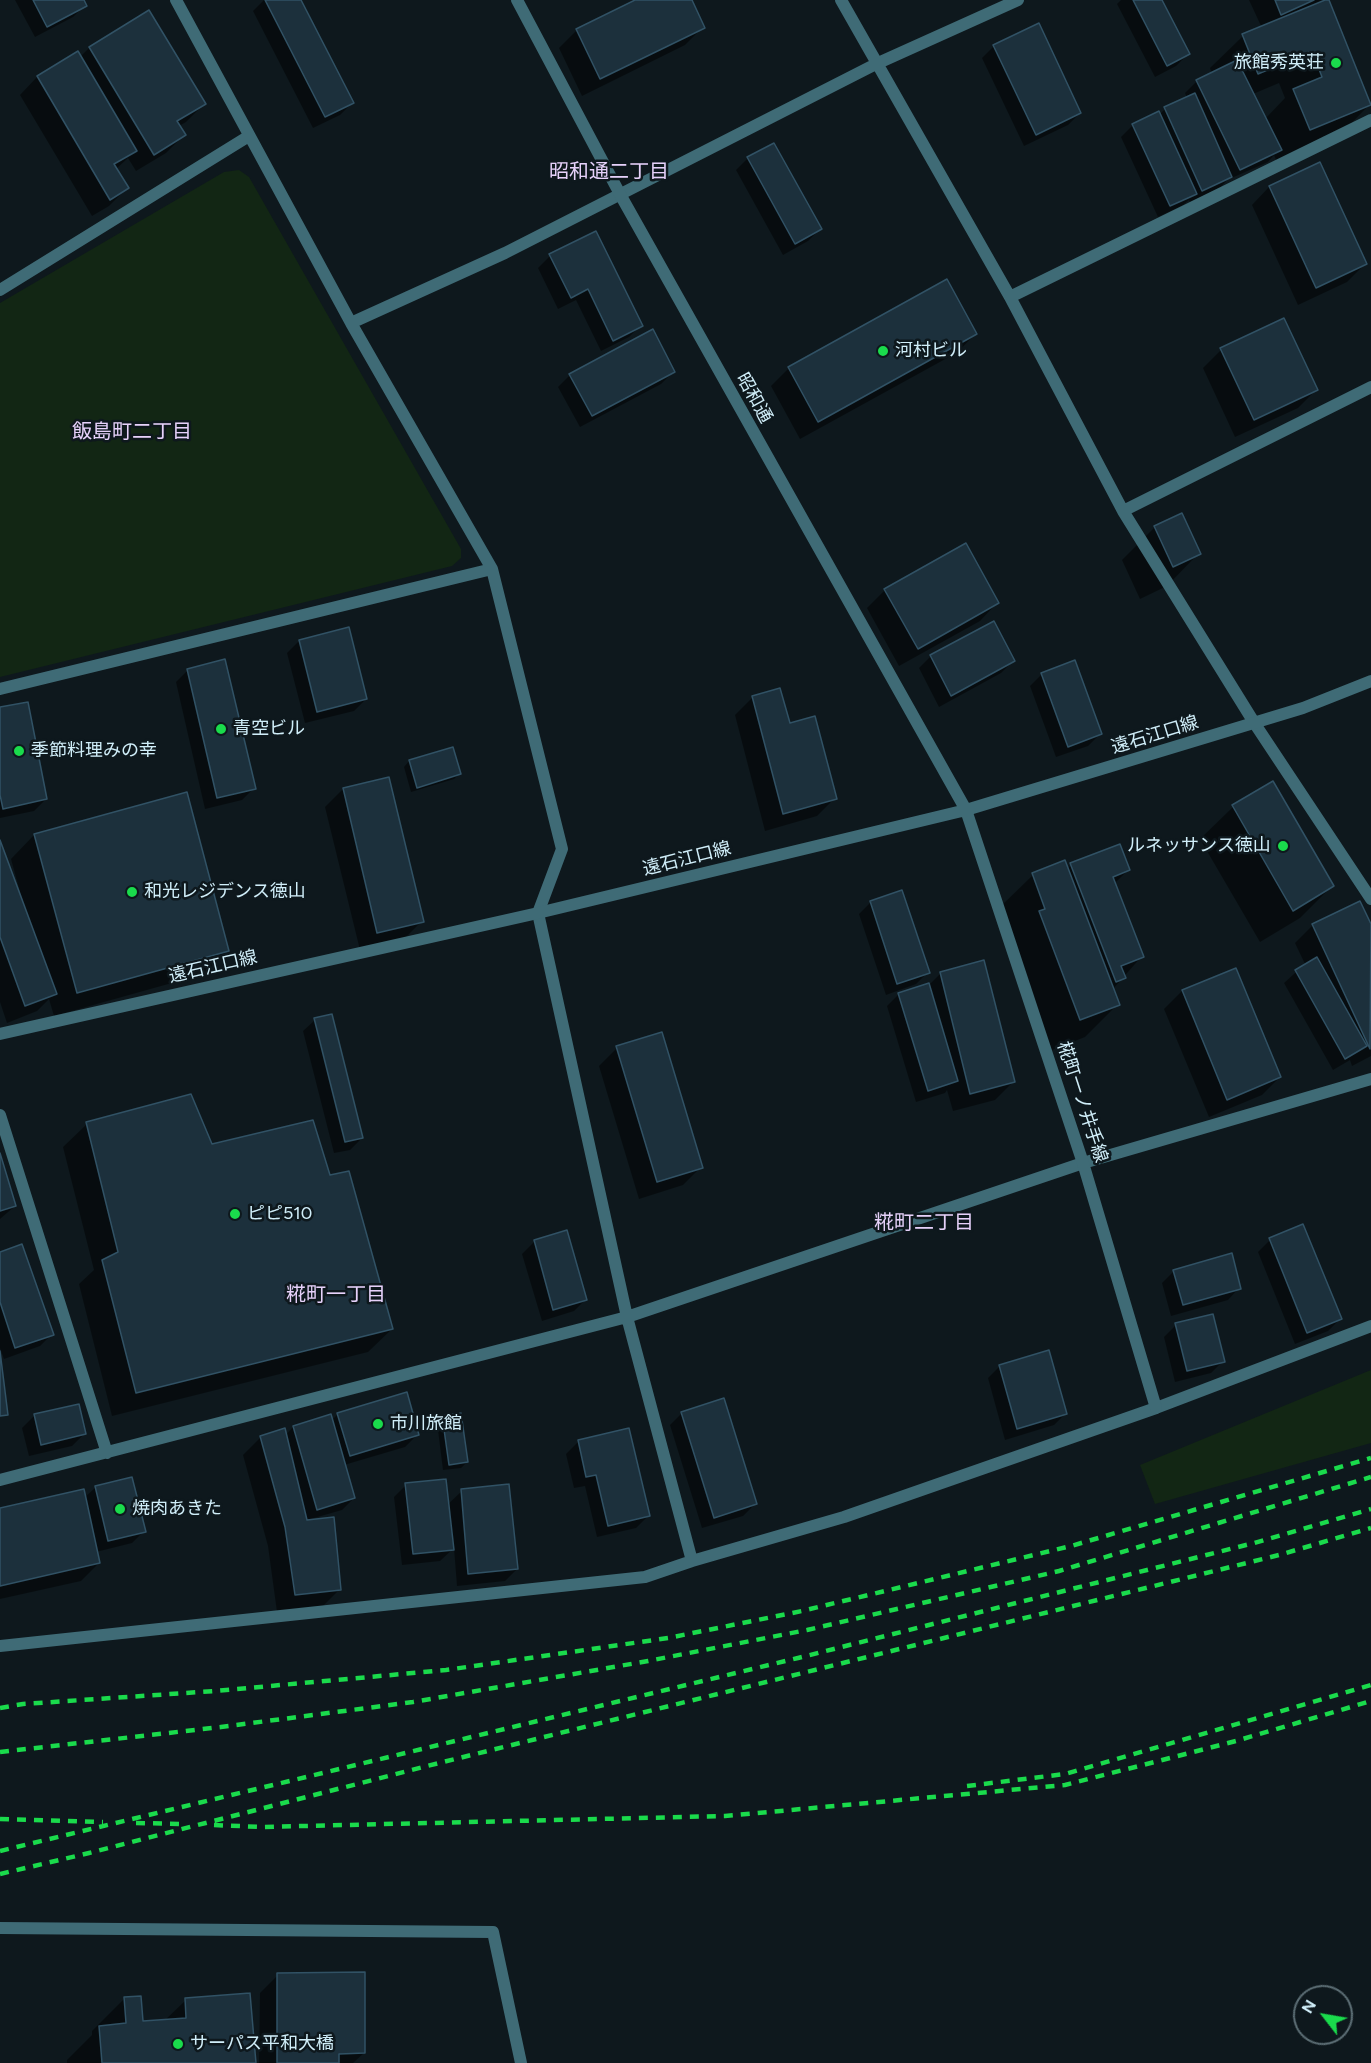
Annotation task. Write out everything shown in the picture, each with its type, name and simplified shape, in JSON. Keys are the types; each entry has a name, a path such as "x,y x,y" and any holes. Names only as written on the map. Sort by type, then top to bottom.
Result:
{"street":[{"path":"176,0 351,323 492,569 562,849 538,913 627,1317 692,1561"},
{"name":"昭和通","path":"518,0 621,196 966,810"},
{"path":"841,0 1010,297 1123,511 1255,724 1371,899"},
{"path":"351,323 505,253 621,196 876,64 1018,0"},
{"path":"1010,297 1371,120"},
{"path":"0,290 249,136"},
{"path":"1123,511 1371,387"},
{"path":"0,689 492,569"},
{"name":"遠石江口線","path":"0,1034 538,913 966,810 1255,724 1371,681"},
{"name":"椛町一ノ井手線","path":"966,810 1083,1163 1155,1408"},
{"path":"0,1479 627,1317 1083,1163 1371,1079"},
{"path":"0,1114 107,1453"},
{"path":"0,1647 645,1577 844,1517 1155,1408 1371,1326"},
{"path":"0,1928 493,1932 521,2063"}],"green space":[{"path":"239,170 249,177 461,549 461,558 452,566 0,677 0,303 224,172"},
{"path":"1371,1370 1371,1443 1155,1504 1140,1465"}],"building":[{"path":"33,0 84,0 87,6 47,27"},
{"path":"265,0 301,0 354,103 325,117"},
{"path":"635,0 692,0 705,28 600,79 576,29"},
{"path":"1133,0 1162,0 1190,54 1167,66"},
{"path":"1275,0 1314,0 1281,15"},
{"name":"旅館秀英荘","path":"1329,0 1371,105 1310,130 1293,89 1322,77 1312,51 1258,74 1242,34"},
{"path":"149,10 206,104 177,121 186,135 154,155 89,47"},
{"path":"1039,23 1081,113 1036,135 993,45"},
{"path":"78,51 137,151 114,164 129,188 110,200 37,76"},
{"path":"1237,60 1282,150 1240,170 1196,80"},
{"path":"1195,93 1232,177 1202,191 1164,107"},
{"path":"1159,111 1197,194 1170,206 1132,124"},
{"path":"774,143 822,229 795,244 747,157"},
{"path":"1320,162 1367,264 1316,288 1269,186"},
{"path":"596,231 643,326 613,341 588,289 571,298 549,254"},
{"name":"河村ビル","path":"947,279 977,334 818,422 788,367"},
{"path":"1284,318 1318,390 1254,420 1220,348"},
{"path":"653,329 675,372 592,416 569,374"},
{"path":"1182,513 1201,554 1173,567 1154,526"},
{"path":"966,543 999,603 918,649 884,589"},
{"path":"994,621 1015,661 951,696 930,655"},
{"path":"349,627 367,699 317,712 299,640"},
{"name":"青空ビル","path":"225,659 256,789 217,798 187,669"},
{"path":"1075,660 1102,734 1068,747 1041,673"},
{"path":"780,688 790,723 815,716 837,799 783,814 752,696"},
{"name":"季節料理みの幸","path":"28,702 47,799 3,809 0,795 0,707"},
{"path":"453,747 461,774 417,788 409,760"},
{"path":"389,777 424,922 377,933 343,788"},
{"name":"ルネッサンス徳山","path":"1273,781 1334,886 1293,911 1232,805"},
{"name":"和光レジデンス徳山","path":"187,792 229,951 77,993 34,834"},
{"path":"0,840 57,994 25,1006 0,937"},
{"path":"1120,844 1130,870 1113,877 1144,957 1121,966 1126,978 1116,982 1070,863"},
{"path":"1065,860 1120,1005 1080,1020 1039,911 1045,909 1032,873"},
{"path":"902,890 930,973 897,984 870,901"},
{"path":"1360,901 1371,924 1370,1049 1312,924"},
{"path":"1317,957 1367,1046 1345,1059 1295,970"},
{"path":"984,960 1015,1082 970,1094 940,972"},
{"path":"1236,968 1281,1077 1227,1100 1182,990"},
{"path":"929,983 958,1081 928,1091 898,993"},
{"path":"332,1014 363,1138 345,1142 314,1018"},
{"path":"662,1032 703,1168 657,1182 616,1046"},
{"name":"ピピ510","path":"191,1094 212,1144 313,1120 330,1175 349,1171 393,1329 136,1393 102,1260 118,1252 86,1122"},
{"path":"0,1153 16,1206 0,1211"},
{"path":"1303,1224 1342,1319 1307,1333 1269,1238"},
{"path":"567,1230 587,1300 553,1310 534,1240"},
{"path":"22,1244 54,1335 15,1348 0,1302 0,1252"},
{"path":"1232,1253 1241,1289 1183,1305 1173,1270"},
{"path":"1213,1314 1225,1362 1187,1371 1175,1323"},
{"path":"1049,1350 1067,1414 1017,1429 999,1365"},
{"path":"0,1351 8,1415 0,1416"},
{"name":"市川旅館","path":"407,1392 419,1435 350,1456 337,1413"},
{"path":"724,1398 757,1504 714,1518 681,1412"},
{"path":"79,1404 86,1434 41,1445 34,1414"},
{"path":"461,1413 468,1462 449,1465 442,1415"},
{"path":"331,1414 355,1498 317,1510 293,1426"},
{"path":"285,1428 307,1520 334,1517 341,1590 295,1595 285,1527 260,1436"},
{"path":"629,1428 650,1516 608,1526 596,1475 586,1477 578,1440"},
{"name":"焼肉あきた","path":"132,1477 146,1532 108,1541 95,1486"},
{"path":"446,1479 454,1550 413,1554 405,1483"},
{"path":"509,1484 518,1569 468,1574 461,1489"},
{"path":"84,1489 100,1563 0,1586 0,1508"},
{"path":"365,1972 365,2053 339,2054 339,2063 277,2063 277,1973"},
{"name":"サーパス平和大橋","path":"250,1993 256,2063 102,2063 99,2026 126,2023 124,1997 141,1996 143,2021 186,2018 185,1998"}],"railway":[{"path":"0,1708 23,1704 215,1691 446,1670 668,1638 802,1611 1071,1546 1371,1458"},
{"path":"0,1752 413,1702 648,1661 807,1630 1059,1571 1371,1477"},
{"path":"0,1851 798,1658 1254,1543 1371,1509"},
{"path":"0,1874 1279,1555 1371,1528"},
{"path":"967,1786 1065,1774 1371,1685"},
{"path":"214,1825 261,1827 725,1816 1065,1785 1236,1741 1371,1701"},
{"path":"0,1819 103,1822"},
{"path":"136,1823 184,1824"}],"place":[{"name":"旅館秀英荘","path":"1336,63"},
{"name":"河村ビル","path":"883,351"},
{"name":"青空ビル","path":"221,729"},
{"name":"季節料理みの幸","path":"19,751"},
{"name":"ルネッサンス徳山","path":"1283,846"},
{"name":"和光レジデンス徳山","path":"132,892"},
{"name":"ピピ510","path":"235,1214"},
{"name":"市川旅館","path":"378,1424"},
{"name":"焼肉あきた","path":"120,1509"},
{"name":"サーパス平和大橋","path":"178,2044"}],"district":[{"name":"昭和通二丁目","path":"609,172"},
{"name":"飯島町二丁目","path":"132,432"},
{"name":"糀町二丁目","path":"924,1223"},
{"name":"糀町一丁目","path":"336,1295"}]}
